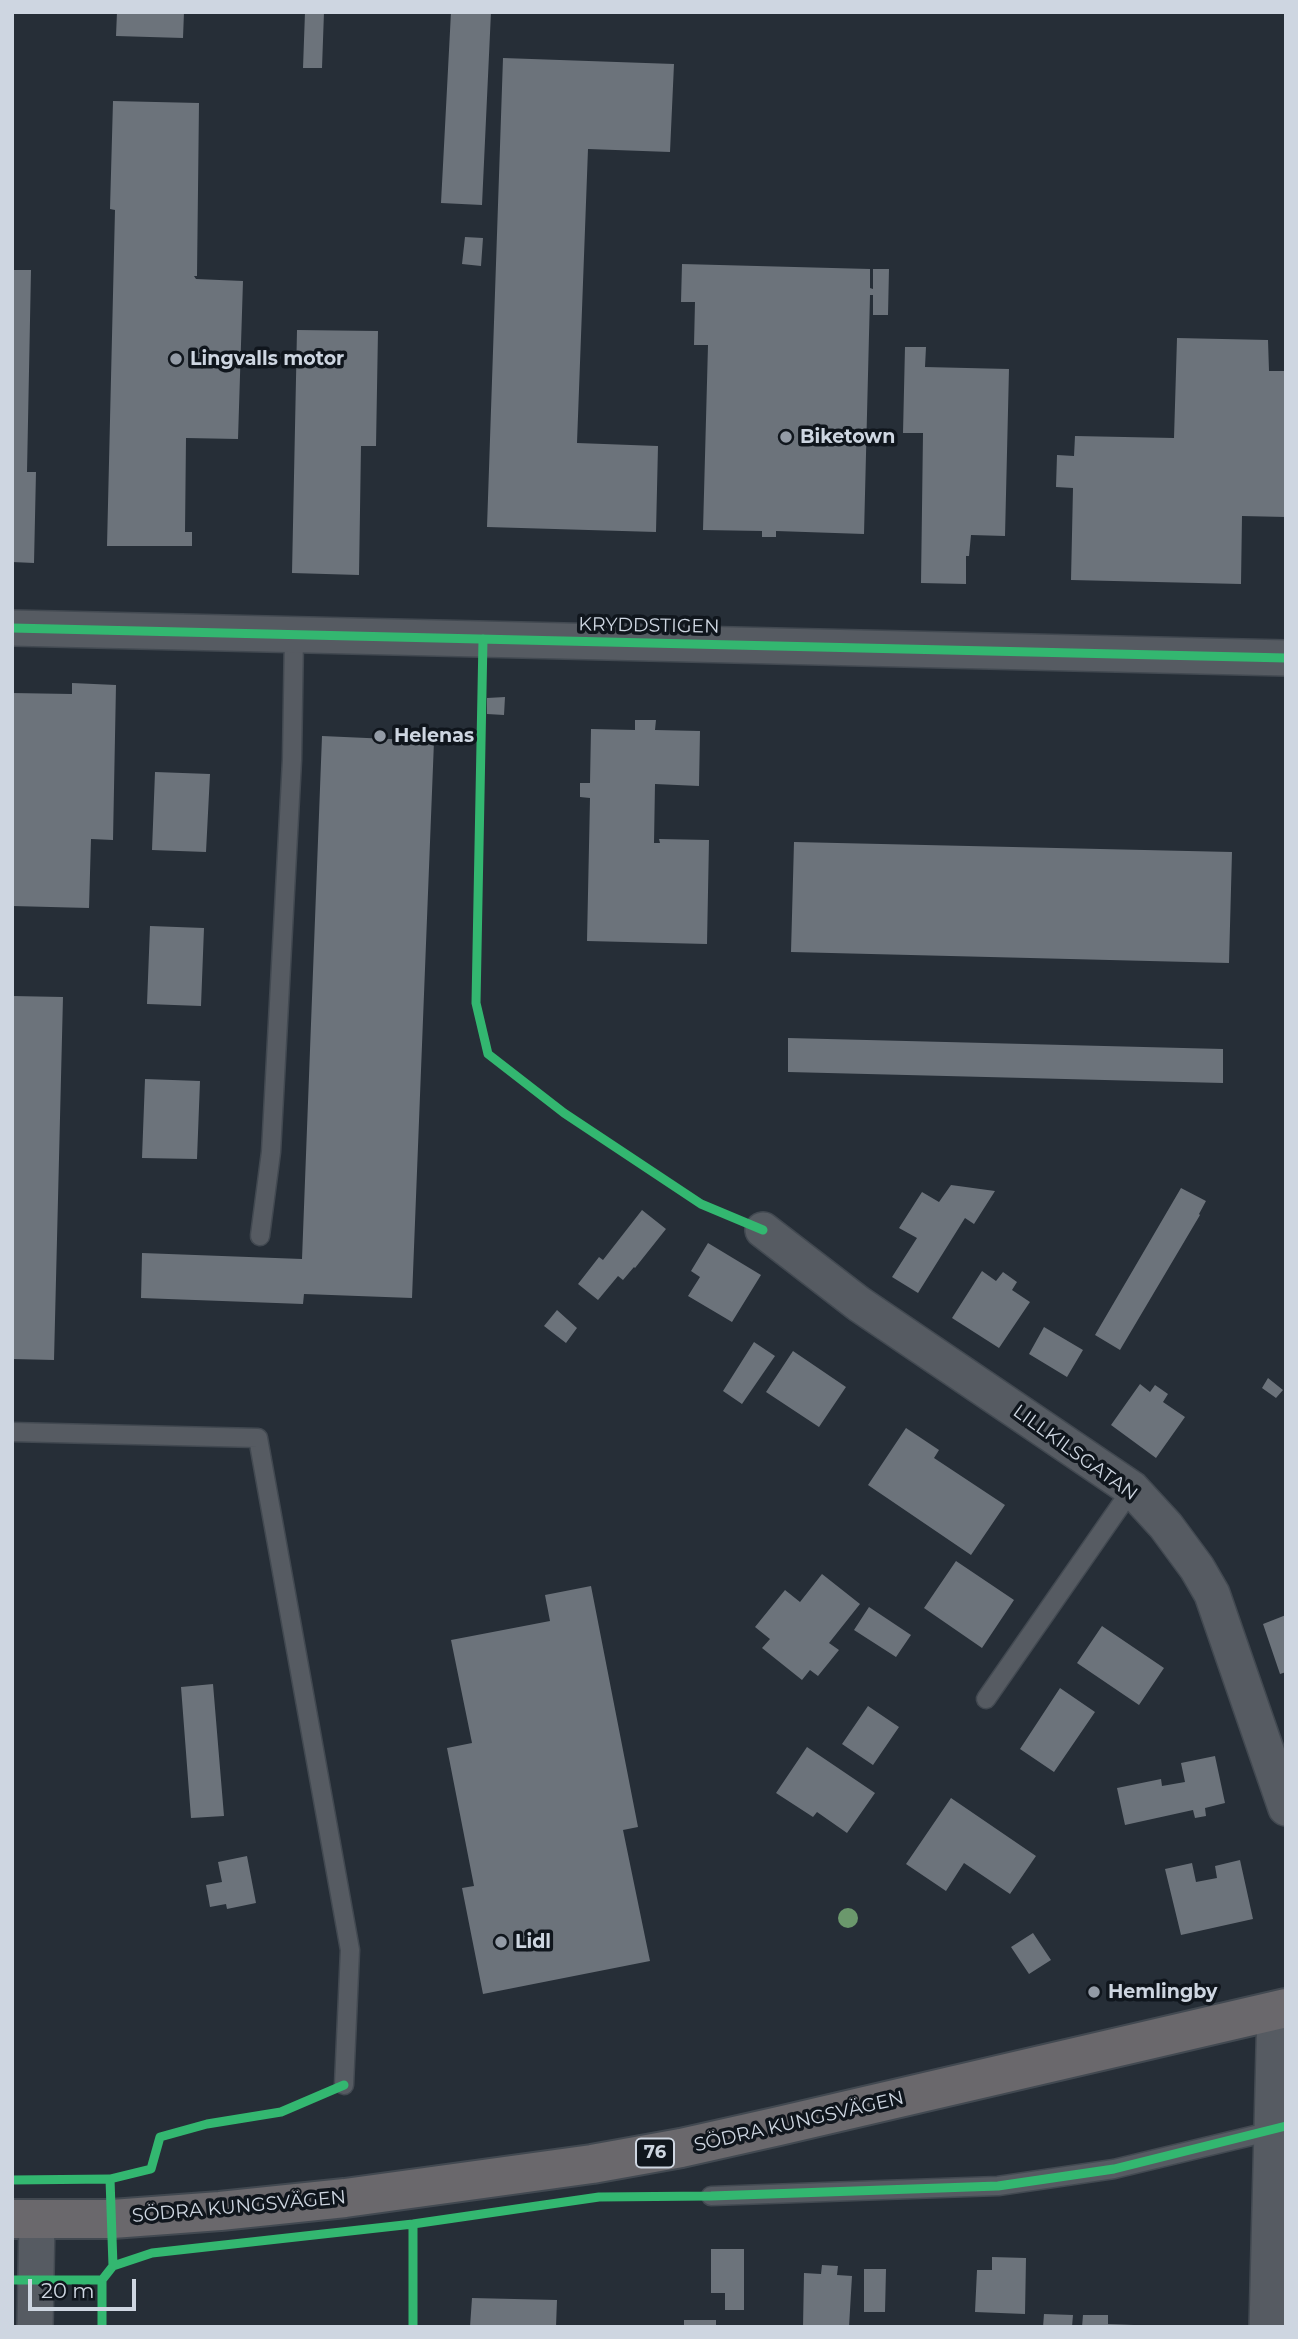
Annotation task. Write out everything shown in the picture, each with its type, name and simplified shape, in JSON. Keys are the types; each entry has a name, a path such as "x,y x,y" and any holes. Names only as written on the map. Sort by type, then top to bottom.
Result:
{"main road":[{"name":"SÖDRA KUNGSVÄGEN","path":"24,2219 112,2219 220,2211 345,2198 592,2164 767,2129 1280,2009"}],"street":[{"name":"KRYDDSTIGEN","path":"12,628 1286,658"},
{"name":"LILLKILSGATAN","path":"763,1230 859,1304 1132,1489 1166,1526 1197,1568 1212,1594 1286,1808"},
{"path":"1268,2327 1272,2130 1280,2009"},
{"path":"24,2219 35,2327"}],"lane":[{"path":"260,1237 271,1152 292,760 294,635"},
{"path":"12,1432 258,1438 350,1950 344,2085"},
{"path":"986,1699 1132,1489"},
{"path":"711,2196 998,2186 1114,2169 1272,2130"}],"building":[{"path":"117,12 184,12 183,38 116,36"},
{"path":"305,12 324,12 322,68 303,68"},
{"path":"451,12 491,12 482,205 441,203"},
{"path":"503,58 674,64 670,152 588,149 577,443 658,446 656,532 487,527"},
{"name":"Lingvalls motor","path":"113,101 199,103 197,276 194,276 196,279 243,281 238,439 186,438 185,532 192,532 192,546 107,546 115,210 110,209"},
{"path":"465,237 483,238 481,266 462,264"},
{"name":"Biketown","path":"682,264 870,269 870,288 873,289 873,269 889,269 888,315 873,315 873,295 870,295 864,534 776,531 776,537 762,537 762,531 703,530 708,345 694,345 695,302 681,302"},
{"path":"12,270 31,270 27,472 36,472 34,563 12,562"},
{"path":"297,330 378,331 376,446 361,446 359,575 292,573"},
{"path":"1177,338 1268,340 1269,371 1286,371 1286,517 1242,516 1241,584 1071,580 1073,488 1056,487 1057,455 1074,456 1075,436 1174,438"},
{"path":"905,347 926,347 925,367 1009,369 1005,536 971,535 969,556 966,556 966,584 921,583 923,433 903,433"},
{"path":"72,683 116,685 113,840 91,839 89,908 12,906 12,693 72,694"},
{"path":"505,697 504,715 487,714 487,698"},
{"path":"635,720 656,720 655,730 700,731 699,786 655,784 654,843 660,843 659,839 709,840 707,944 587,941 590,798 580,797 580,783 590,783 591,729 635,730"},
{"path":"322,736 434,741 412,1298 304,1294 303,1304 141,1298 142,1253 302,1259"},
{"path":"155,772 210,774 206,852 152,850"},
{"path":"794,842 1232,852 1229,963 791,952"},
{"path":"150,926 204,928 201,1006 147,1004"},
{"path":"12,996 63,997 54,1360 12,1359"},
{"path":"788,1038 1223,1049 1223,1083 788,1072"},
{"path":"145,1079 200,1081 197,1159 142,1158"},
{"path":"951,1185 995,1191 974,1224 965,1218 918,1293 892,1277 917,1238 899,1228 922,1192 939,1202"},
{"path":"1181,1188 1206,1201 1120,1350 1095,1335"},
{"path":"642,1210 666,1229 635,1268 623,1280 618,1276 598,1300 578,1284 599,1257 603,1260"},
{"path":"708,1243 761,1275 732,1322 688,1296 700,1277 691,1271"},
{"path":"982,1271 996,1281 1003,1272 1017,1282 1012,1290 1030,1302 999,1348 952,1318"},
{"path":"557,1310 577,1328 566,1343 544,1326"},
{"path":"1044,1327 1083,1350 1067,1377 1029,1354"},
{"path":"754,1342 775,1356 742,1404 723,1391"},
{"path":"793,1351 846,1387 819,1427 766,1392"},
{"path":"1268,1378 1283,1390 1276,1398 1262,1388"},
{"path":"1140,1384 1150,1392 1155,1385 1168,1394 1163,1402 1185,1417 1156,1458 1111,1425"},
{"path":"906,1428 939,1450 934,1458 1005,1505 971,1555 868,1485"},
{"path":"956,1561 1014,1600 982,1648 924,1608"},
{"path":"822,1574 860,1604 829,1643 839,1650 818,1676 810,1670 802,1680 762,1648 770,1639 755,1627 785,1590 800,1602"},
{"path":"591,1586 638,1827 623,1830 650,1961 483,1994 462,1888 474,1886 447,1748 472,1743 451,1640 550,1621 545,1595"},
{"path":"869,1607 911,1635 896,1657 854,1630"},
{"path":"1286,1615 1286,1672 1280,1674 1263,1624"},
{"path":"1102,1626 1164,1668 1139,1705 1077,1663"},
{"path":"213,1684 224,1816 191,1818 181,1687"},
{"path":"1060,1688 1095,1712 1054,1772 1020,1749"},
{"path":"868,1706 899,1727 873,1765 842,1744"},
{"path":"807,1747 875,1793 847,1833 817,1812 813,1817 776,1793"},
{"path":"1215,1756 1225,1803 1205,1808 1206,1816 1195,1818 1193,1810 1125,1825 1117,1788 1161,1779 1162,1786 1185,1782 1181,1763"},
{"path":"951,1798 1036,1856 1010,1894 964,1863 946,1891 906,1864"},
{"path":"247,1856 256,1903 227,1909 226,1904 210,1907 206,1885 222,1882 218,1862"},
{"path":"1240,1860 1253,1919 1181,1935 1165,1869 1192,1863 1196,1882 1217,1878 1215,1866"},
{"path":"1033,1933 1051,1960 1029,1974 1011,1947"},
{"path":"711,2249 744,2249 744,2310 725,2310 725,2293 711,2293"},
{"path":"992,2257 1026,2258 1025,2314 975,2312 977,2270 992,2270"},
{"path":"822,2265 838,2266 837,2275 852,2276 849,2327 803,2327 804,2273 821,2274"},
{"path":"864,2269 886,2269 885,2312 864,2312"},
{"path":"472,2298 557,2300 556,2327 470,2327"},
{"path":"1044,2314 1073,2315 1072,2327 1043,2327"},
{"path":"1083,2315 1108,2315 1108,2324 1134,2327 1082,2327"},
{"path":"684,2320 716,2320 716,2327 684,2327"}],"cycle path":[{"path":"12,628 1286,658"},
{"path":"483,639 476,1003 488,1054 564,1113 701,1204 763,1230"},
{"path":"113,2266 110,2179 151,2169 160,2137 207,2124 281,2112 344,2085"},
{"path":"102,2327 102,2280 113,2266 152,2253 413,2224 599,2197 998,2186 1114,2169 1286,2126"},
{"path":"12,2180 110,2179"},
{"path":"413,2224 413,2327"},
{"path":"12,2280 102,2280"}],"place":[{"name":"Lingvalls motor","path":"176,359"},
{"name":"Biketown","path":"786,437"},
{"name":"Helenas","path":"380,736"},
{"name":"Lidl","path":"501,1942"},
{"name":"Hemlingby","path":"1094,1992"}]}
